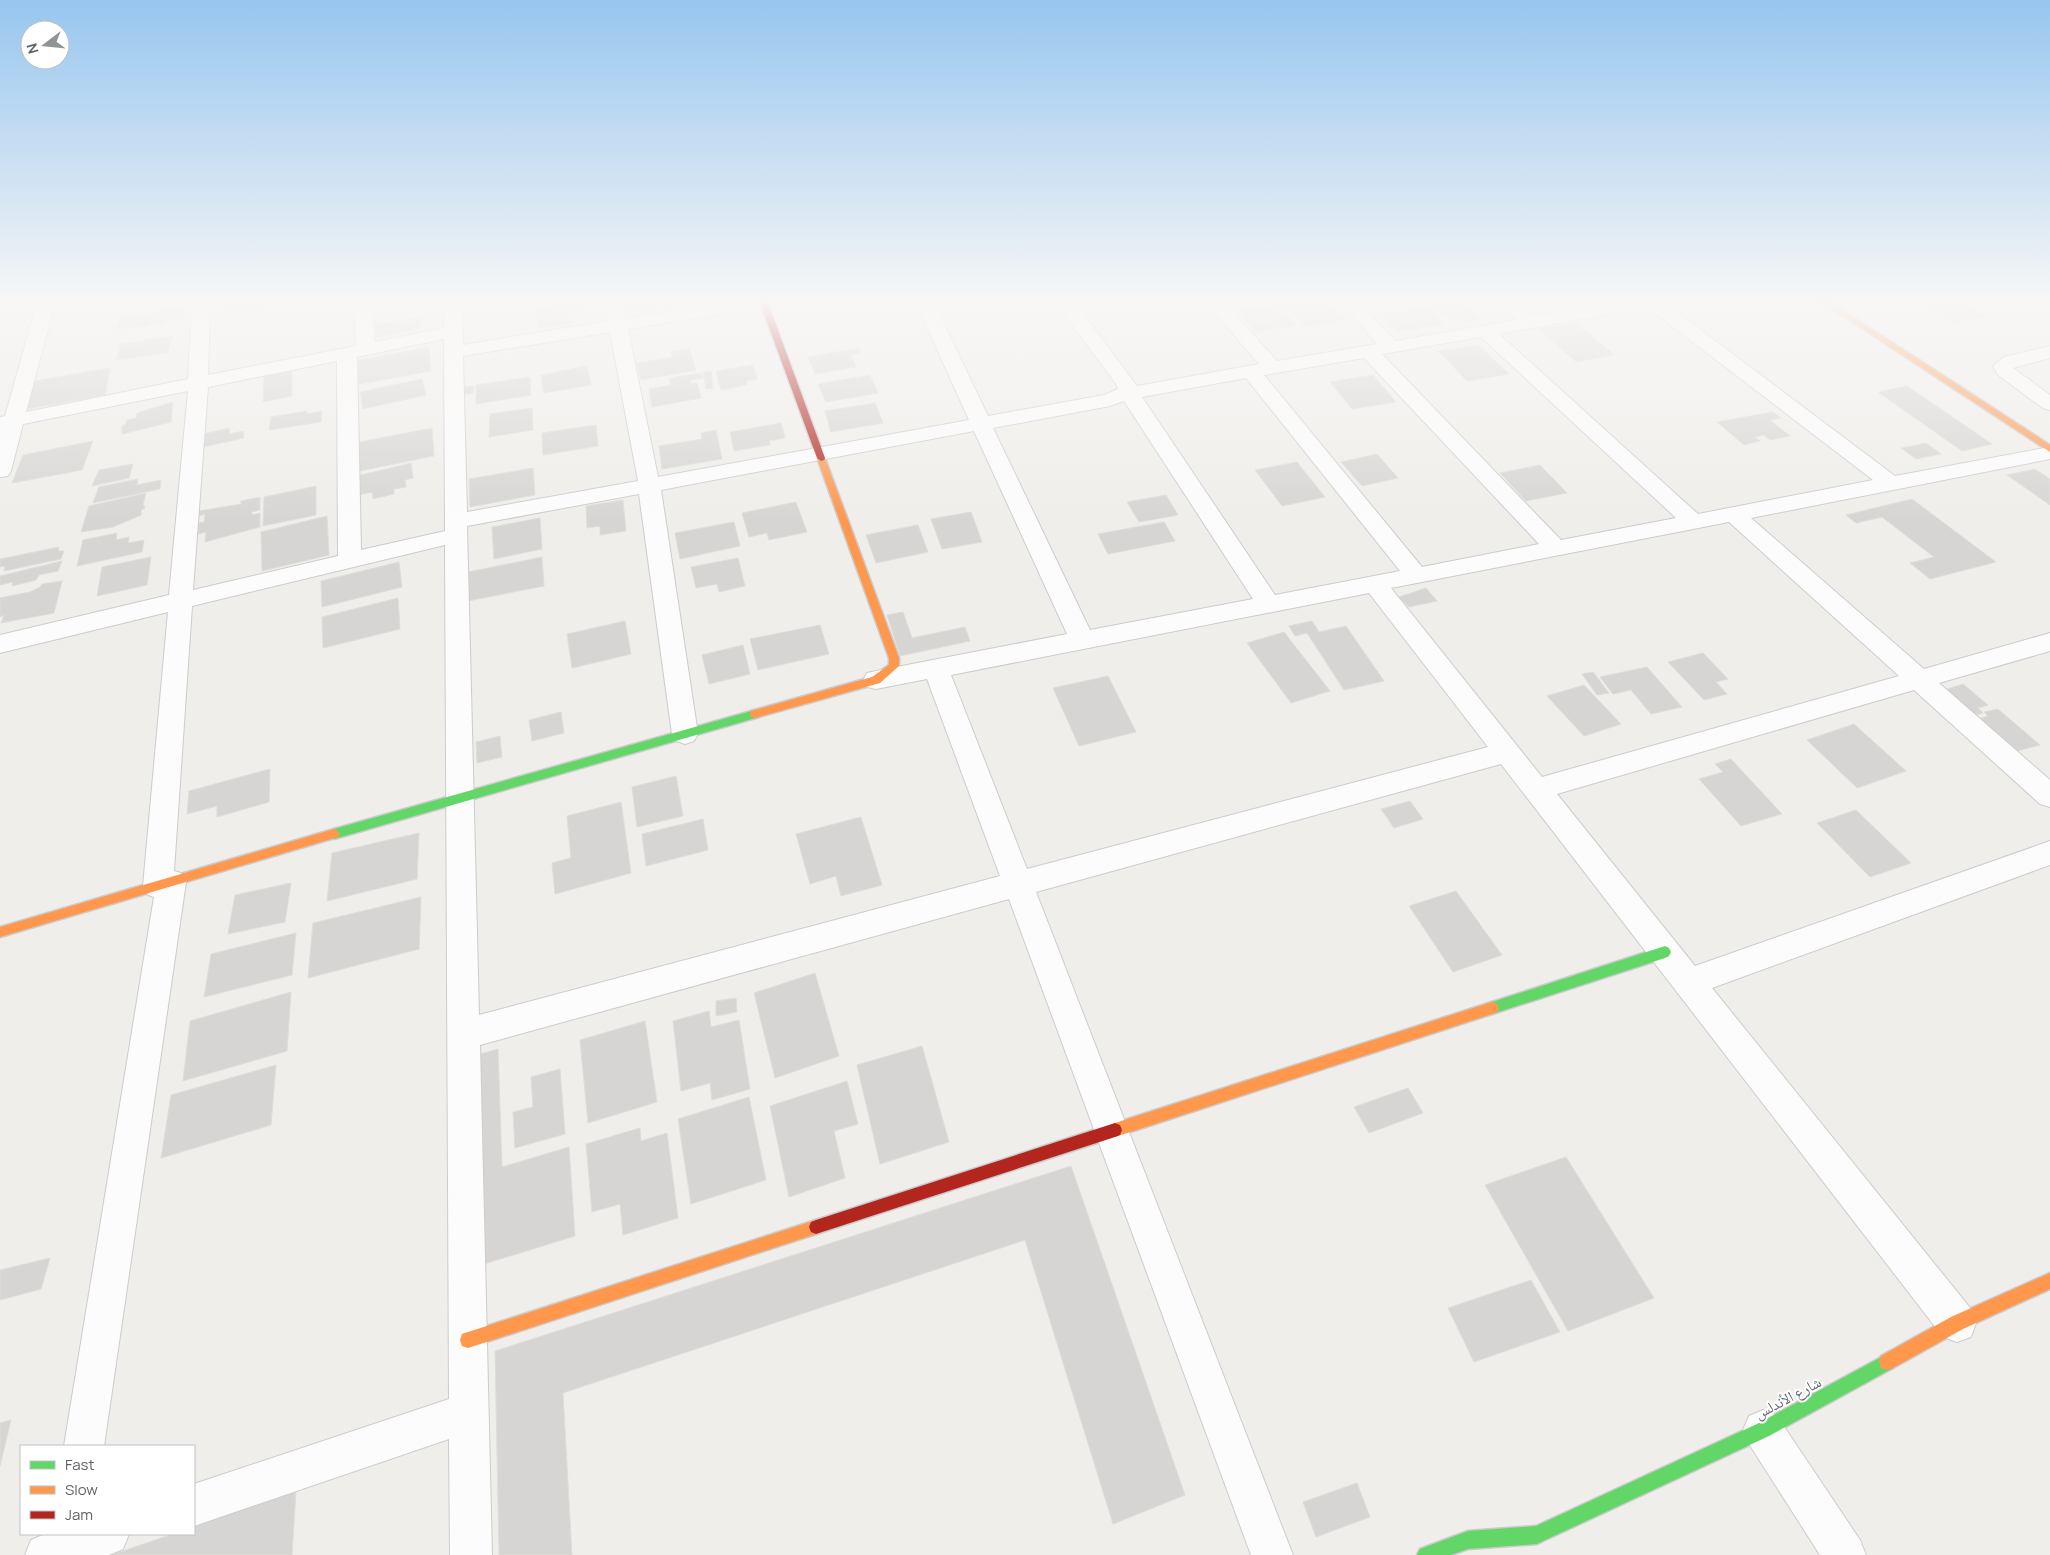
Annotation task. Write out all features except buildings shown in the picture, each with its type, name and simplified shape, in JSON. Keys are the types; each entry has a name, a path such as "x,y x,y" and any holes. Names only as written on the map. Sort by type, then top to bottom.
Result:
{"street":[{"path":"0,471 7,422 22,376"},
{"path":"84,1445 164,884 180,601 198,376"},
{"path":"7,422 240,376"},
{"path":"350,560 355,376"},
{"path":"454,376 471,1555"},
{"path":"629,376 650,484 685,734"},
{"path":"791,376 894,658 894,666 876,680"},
{"path":"959,376 1082,640"},
{"path":"1120,376 1126,383 1127,393 1269,604"},
{"path":"0,644 350,560 457,528 650,484 1110,400 1127,393 1230,376"},
{"path":"1254,376 1416,576"},
{"path":"1391,376 1556,549"},
{"path":"1534,376 1694,522"},
{"path":"1749,376 1892,484"},
{"path":"1938,376 2050,449"},
{"path":"2012,376 2050,404"},
{"path":"0,932 876,680 2050,453"},
{"path":"1733,514 2050,796"},
{"path":"1374,584 1957,1323"},
{"path":"1537,789 2050,642"},
{"path":"936,668 1272,1555"},
{"path":"464,1034 1507,752"},
{"path":"1689,982 2050,853"},
{"path":"468,1340 1665,952"},
{"name":"شارع الأندلس","path":"1426,1555 1468,1540 1537,1534 1763,1430 1957,1323 2050,1281"},
{"path":"195,1505 469,1412"},
{"path":"1763,1430 1845,1555"},
{"name":"شارع الأندلس","path":"1526,1548 1537,1534"},
{"path":"62,1545 104,1535"}],"traffic: fast":[{"path":"334,834 755,714"},
{"path":"1492,1008 1665,952"},
{"path":"1426,1555 1468,1540 1537,1535 1763,1430 1887,1362"}],"traffic: slow":[{"path":"1938,376 2050,449"},
{"path":"755,714 876,680 894,666 894,658 821,458"},
{"path":"0,932 334,834"},
{"path":"1115,1130 1492,1008"},
{"path":"468,1340 816,1227"},
{"path":"1887,1362 1957,1323 2050,1281"}],"traffic: jam":[{"path":"791,376 821,458"},
{"path":"816,1227 1115,1130"}]}
